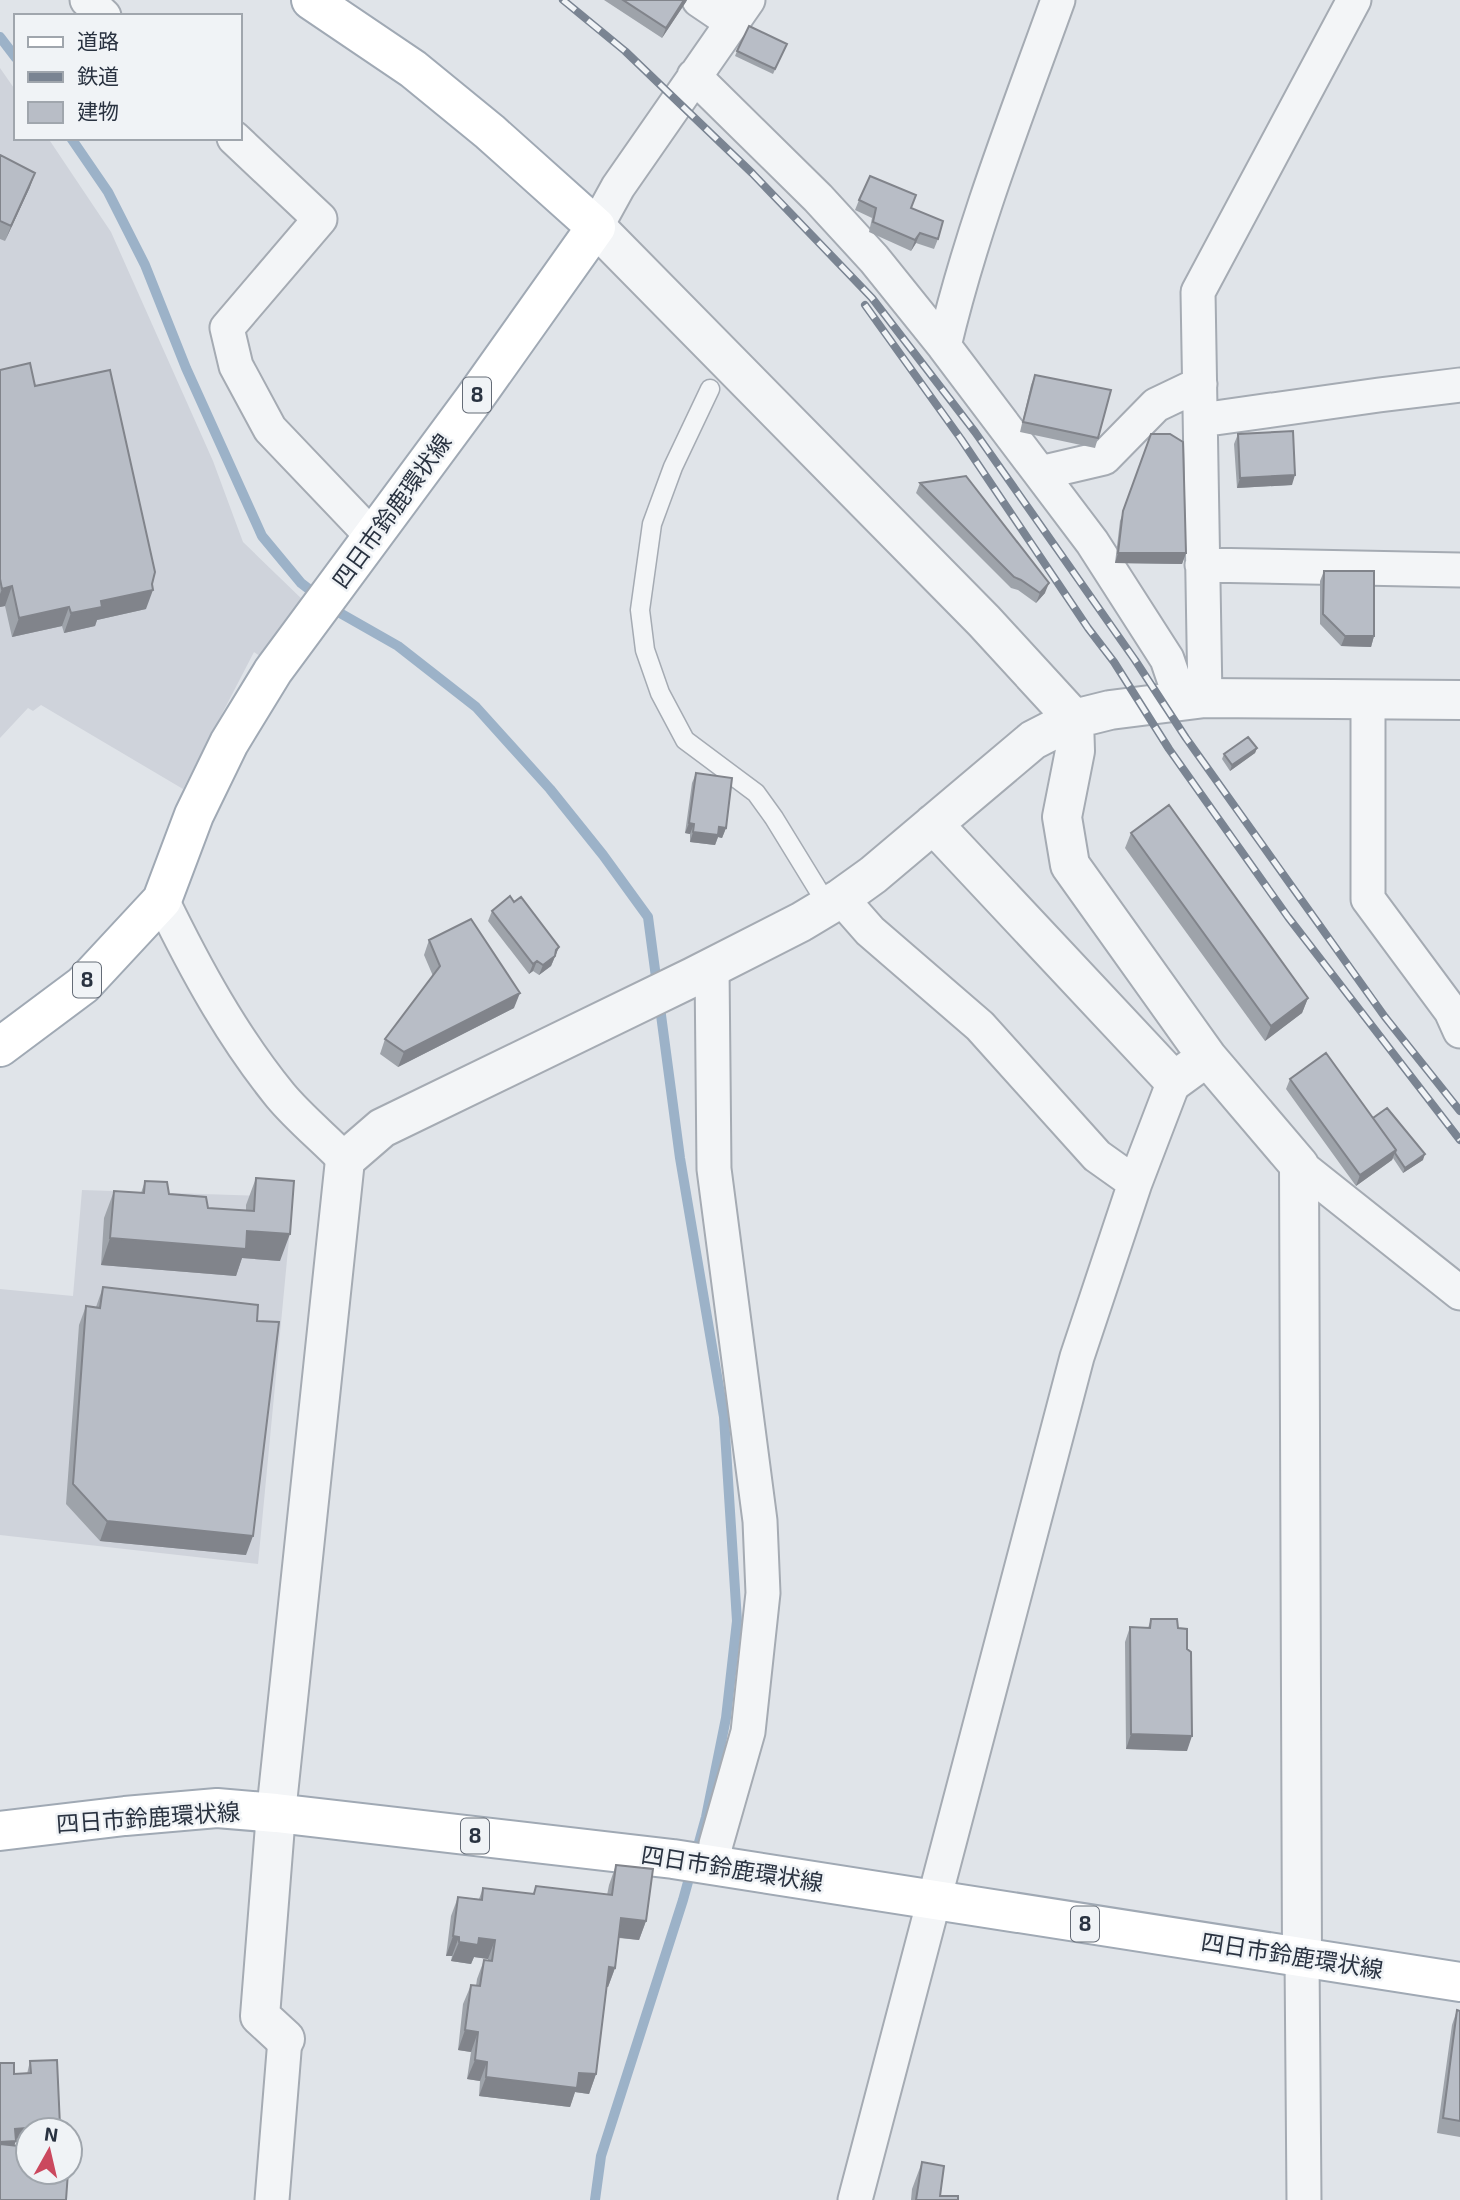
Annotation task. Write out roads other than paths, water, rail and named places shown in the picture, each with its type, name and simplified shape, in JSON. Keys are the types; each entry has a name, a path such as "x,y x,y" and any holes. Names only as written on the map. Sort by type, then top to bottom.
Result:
{"main road":[{"path":"311,0 413,69 596,227"},
{"name":"四日市鈴鹿環状線","path":"3,1039 83,985 162,900 194,815 223,755 273,671 596,227"},
{"name":"四日市鈴鹿環状線","path":"0,1831 217,1808 276,1813 699,1863 1460,1982"}],"street":[{"path":"87,0 102,14"},
{"path":"699,0 741,12 618,187 596,227 984,621 1074,719 1075,751 1062,817 1070,865 1207,1058 1299,1165 1460,1293"},
{"path":"944,346 984,207 1058,0"},
{"path":"1193,699 1202,565 1198,292 1354,0"},
{"path":"694,76 818,198 874,259 944,346 1092,542 1193,699"},
{"path":"236,140 320,219 227,328 236,366 270,429 364,549"},
{"path":"1040,473 1104,458 1156,405 1200,384"},
{"path":"1200,420 1460,386"},
{"path":"1202,565 1460,570"},
{"path":"272,2200 285,2039 260,2017 276,1813 345,1160 382,1128 801,922 873,875 1033,740 1074,719 1110,710 1193,699 1460,700"},
{"path":"1368,700 1368,899 1451,1012 1460,1031"},
{"path":"933,824 1174,1081"},
{"path":"162,900 190,959 281,1097 345,1160"},
{"path":"834,902 979,1026 1097,1156 1135,1183"},
{"path":"699,1863 716,1844 748,1732 763,1593 760,1521 714,1169 702,972"},
{"path":"855,2200 1077,1357 1135,1183 1174,1081 1207,1058"},
{"path":"1299,1165 1304,2200"}],"lane":[{"path":"710,389 673,467 652,524 640,610 645,650 660,693 685,740 755,793 834,902"}],"waterway":[{"path":"0,37 14,55"},
{"path":"72,140 108,192 145,265 186,368 262,536 301,583 340,613 398,646 476,707 550,789 648,917 680,1158 724,1417 737,1621 726,1718 706,1817 683,1900 601,2156 595,2200"}],"railway":[{"path":"563,0 625,51 752,173 872,298 975,432 1135,660 1186,738 1385,1017 1460,1111"},
{"path":"865,305 961,439 1088,628 1114,662 1169,749 1288,917 1460,1140"}]}
